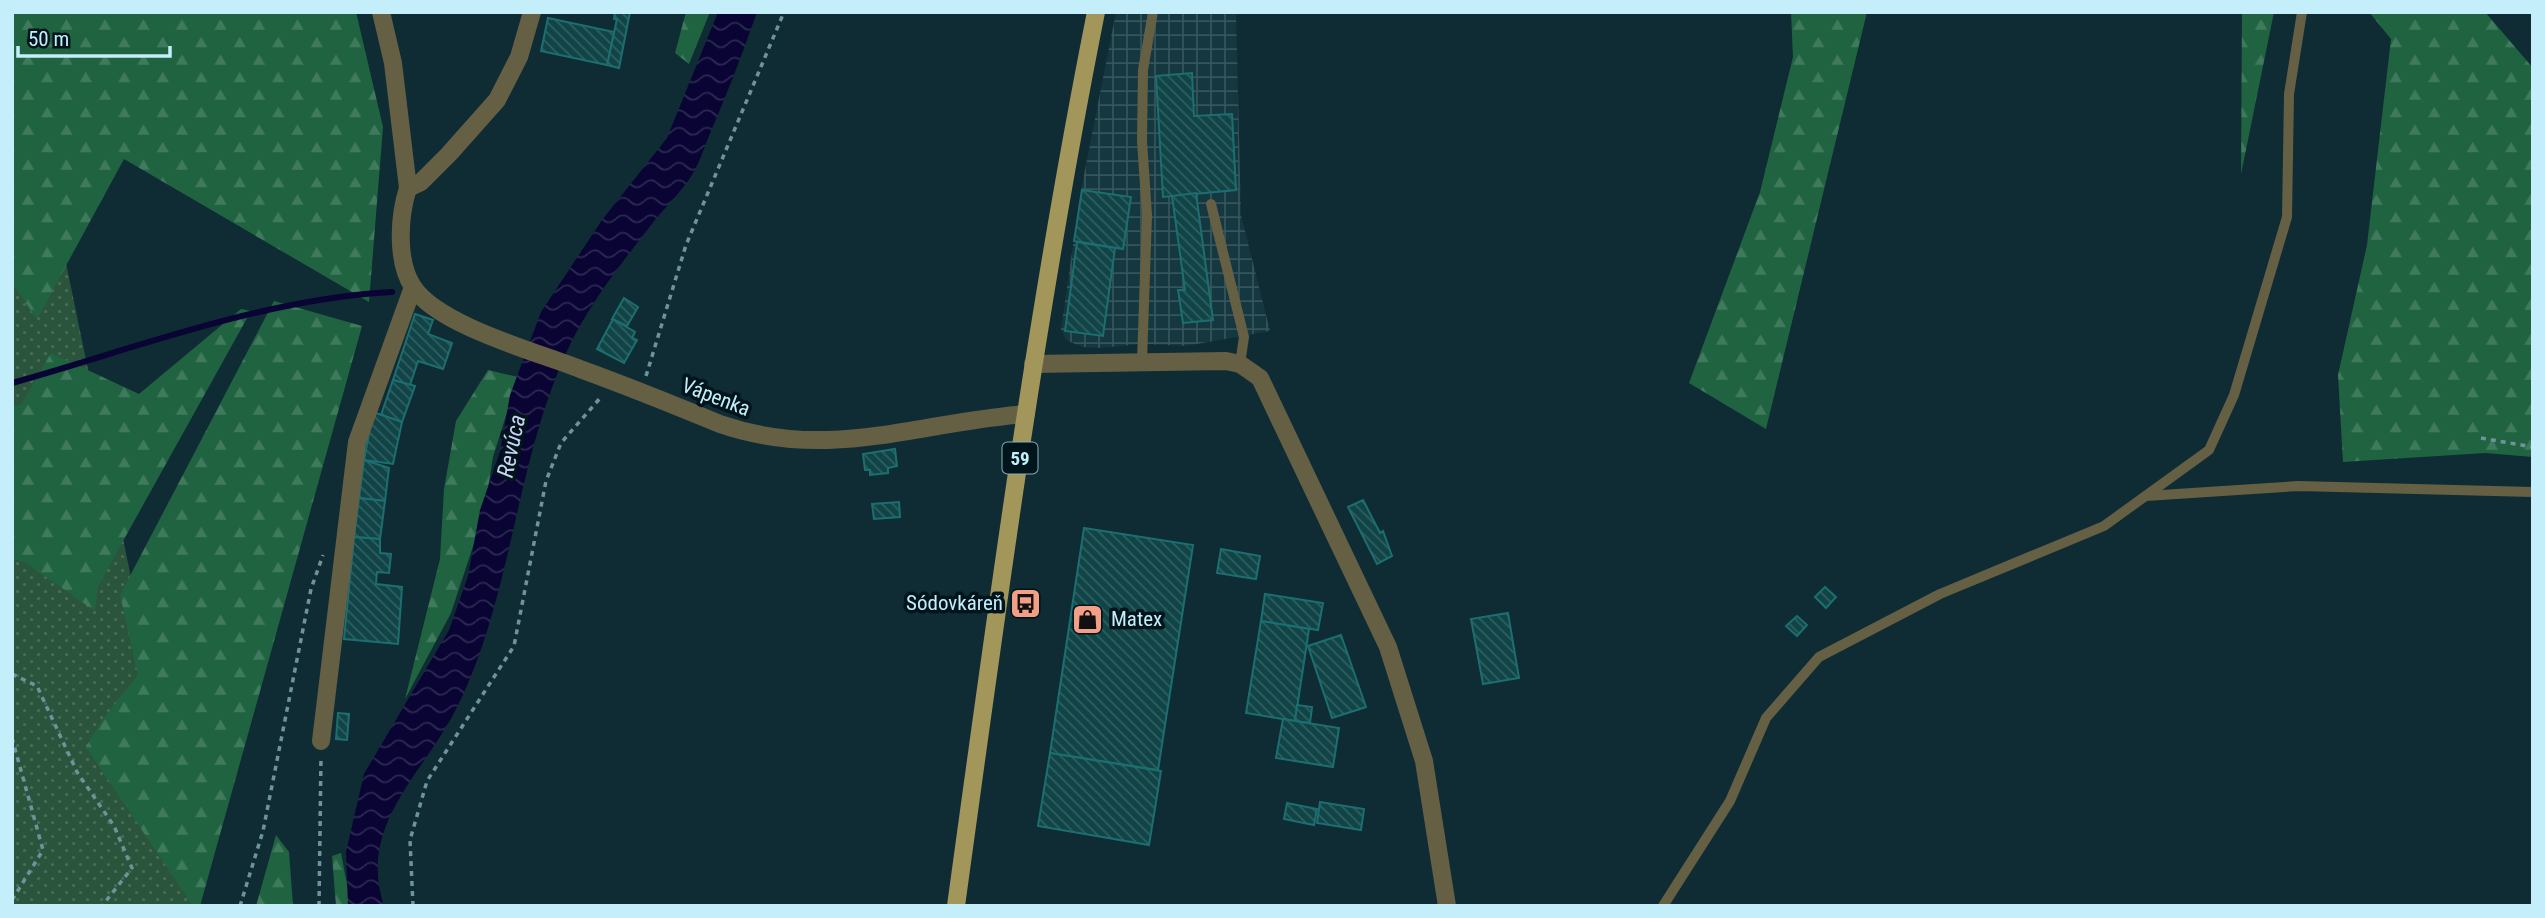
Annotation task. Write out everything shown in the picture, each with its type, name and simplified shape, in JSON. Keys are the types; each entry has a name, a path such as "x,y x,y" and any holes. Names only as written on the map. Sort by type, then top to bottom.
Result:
{"main road":[{"name":"59","path":"956,906 1033,364 1058,206 1096,12"}],"street":[{"path":"321,741 357,442 413,287 401,237 403,206 408,188 393,62 381,12"},
{"path":"408,188 421,181 449,154 497,100 519,57 532,12"},
{"name":"Vápenka","path":"413,287 432,304 471,328 505,343 581,369 751,435 783,441 845,442 971,418 1026,414"},
{"path":"1033,364 1178,360 1240,364 1260,379 1388,646 1424,761 1447,906"}],"lane":[{"path":"1142,362 1147,215 1142,141 1143,70 1153,12"},
{"path":"1663,906 1730,801 1766,718 1819,657 1940,594 2104,526 2209,450 2234,396 2287,217 2289,94 2302,12"},
{"path":"1211,204 1244,337 1240,364"},
{"path":"2146,496 2298,486 2533,492"}],"path":[{"path":"639,392 657,345 686,245 784,12"},
{"path":"413,906 410,840 426,781 514,646 546,481 561,443 614,383"},
{"path":"2480,438 2533,447"},
{"path":"240,906 262,831 312,589 324,551"},
{"path":"12,674 37,686 77,772 114,826 132,868 102,906"},
{"path":"12,738 43,850 12,900"},
{"path":"319,906 321,741"}],"shaded area":[{"path":"1116,12 1236,12 1241,215 1270,331 1186,346 1142,344 1099,348 1082,347 1066,340 1061,329 1081,190"}],"green space":[{"path":"12,12 356,12 383,127 369,302 124,159 37,319 12,283"},
{"path":"14,12 199,906 12,906"},
{"path":"686,12 710,12 689,64 675,53"},
{"path":"1791,12 1867,12 1766,429 1689,383 1760,192 1793,57"},
{"path":"2242,12 2274,12 2241,174"},
{"path":"2369,12 2485,12 2533,68 2533,457 2485,453 2343,462 2338,375 2367,245 2391,39"},
{"path":"274,301 362,326 200,906 193,906 86,747 102,720 138,675 120,595"},
{"path":"241,309 251,311 98,586 95,611 26,563 12,558 12,407 21,405 51,353 139,394"},
{"path":"488,370 518,377 493,457 484,513 451,613 405,699 440,559 444,489 456,421"},
{"path":"276,835 289,852 293,906 256,906"},
{"path":"341,853 351,906 336,906 332,856"}],"water":[{"name":"Revúca","path":"718,12 757,12 700,159 688,181 613,275 576,333 555,378 539,426 490,623 474,670 453,715 409,782 385,827 379,852 378,878 384,906 348,906 346,852 364,774 449,630 468,576 480,510 500,452 510,395 541,312 602,220 667,138"}],"building":[{"path":"615,12 630,12 619,68 607,65 617,19 614,19"},
{"path":"548,18 614,32 607,65 541,51"},
{"path":"1192,73 1194,116 1232,114 1236,190 1163,197 1156,76"},
{"path":"1082,190 1131,197 1123,249 1074,241"},
{"path":"1196,193 1213,320 1183,323 1178,290 1185,290 1172,196"},
{"path":"1077,242 1115,248 1103,336 1065,331"},
{"path":"624,298 638,307 627,326 612,319"},
{"path":"415,314 433,320 428,334 452,343 443,369 418,361 410,385 393,380"},
{"path":"613,319 635,332 632,338 637,340 624,363 597,349"},
{"path":"393,380 415,386 402,422 381,415"},
{"path":"373,412 402,422 393,464 364,460"},
{"path":"895,449 897,466 888,468 888,473 870,475 870,470 865,470 863,454"},
{"path":"364,460 389,468 385,501 359,498"},
{"path":"359,498 385,501 380,539 354,537"},
{"path":"1363,500 1380,533 1383,531 1392,556 1377,564 1348,507"},
{"path":"899,502 900,517 874,519 872,504"},
{"path":"1084,528 1193,545 1158,770 1050,753"},
{"path":"354,537 380,539 380,553 391,554 389,573 377,572 376,584 402,587 398,644 344,639"},
{"path":"1221,549 1260,556 1256,579 1217,573"},
{"path":"1825,587 1836,597 1826,608 1815,597"},
{"path":"1265,594 1323,603 1318,630 1261,621"},
{"path":"1508,613 1519,678 1483,684 1471,619"},
{"path":"1797,616 1807,625 1797,636 1786,626"},
{"path":"1261,621 1309,629 1295,721 1246,713"},
{"path":"1341,635 1366,707 1332,718 1308,646"},
{"path":"1297,705 1312,707 1310,723 1295,721"},
{"path":"338,713 349,714 347,740 336,739"},
{"path":"1283,719 1339,728 1333,767 1276,758"},
{"path":"1050,753 1161,771 1149,845 1038,826"},
{"path":"1320,802 1364,809 1361,830 1317,823"},
{"path":"1287,803 1317,809 1314,825 1284,819"}],"waterway":[{"path":"12,383 248,315 343,296 392,292"}],"place":[{"name":"Sódovkáreň","path":"1026,603"},
{"name":"Matex","path":"1088,619"}]}
